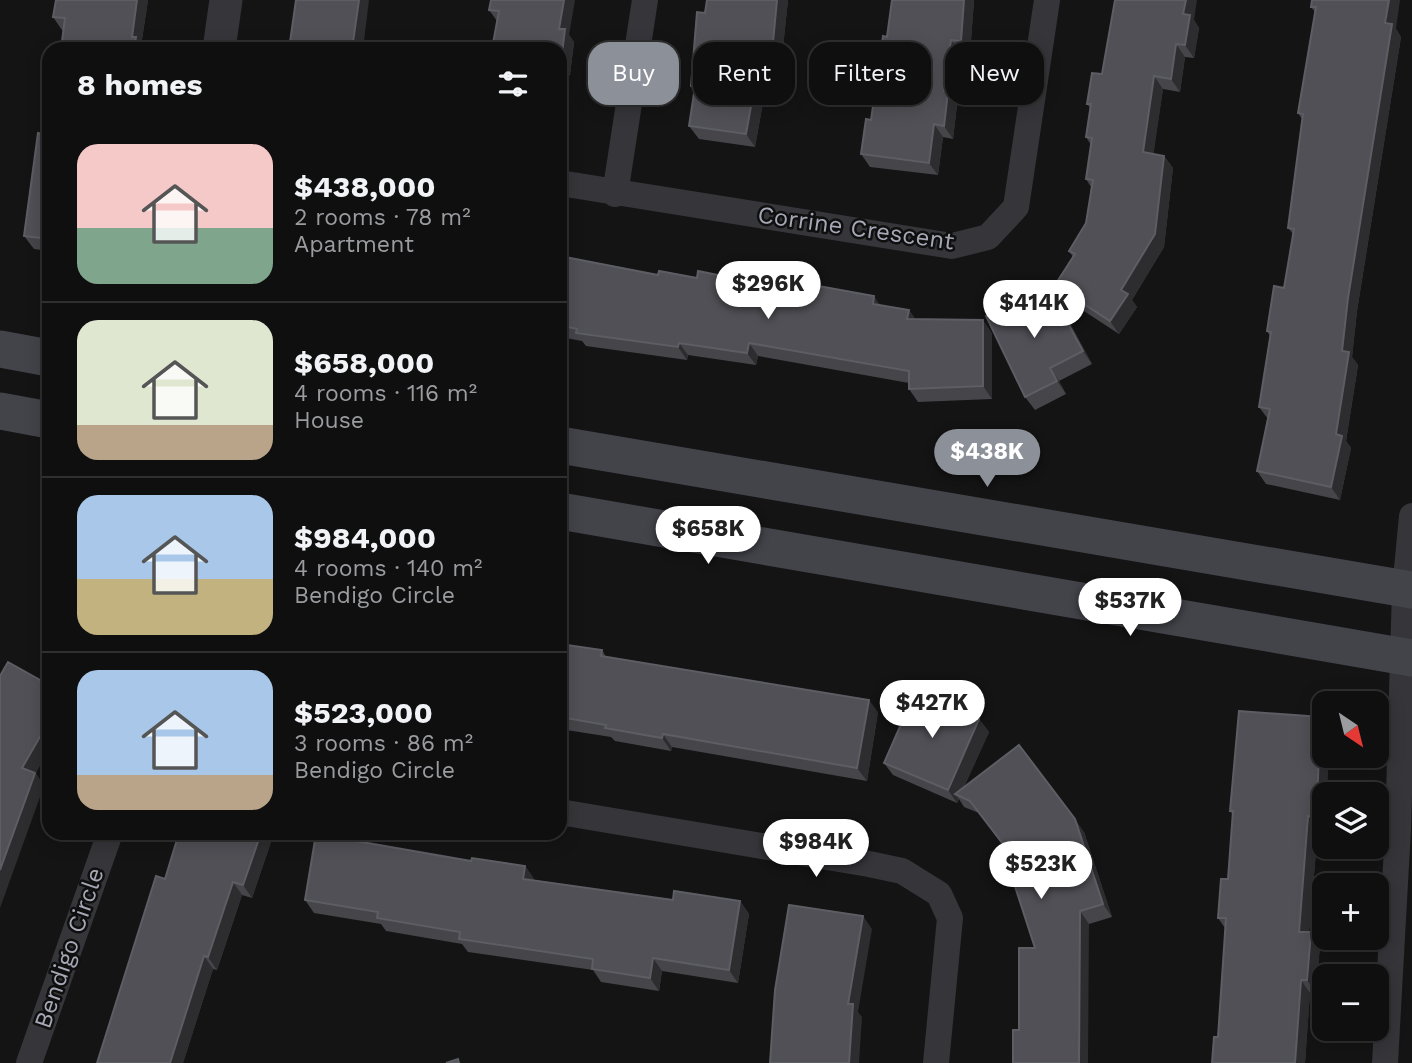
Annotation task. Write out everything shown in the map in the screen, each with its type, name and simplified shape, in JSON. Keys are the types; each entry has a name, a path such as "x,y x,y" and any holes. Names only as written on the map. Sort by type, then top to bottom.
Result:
{"main road":[{"path":"0,349 42,357"},
{"path":"0,411 42,419"},
{"path":"567,446 1409,589"},
{"path":"567,512 1408,657"}],"street":[{"path":"220,42 226,0"},
{"path":"615,194 645,0"},
{"name":"Corrine Crescent","path":"567,184 952,246 988,237 1016,207 1047,0"},
{"path":"1385,1063 1408,657 1412,516"},
{"path":"567,813 902,871 939,894 950,918 936,1063"},
{"name":"Bendigo Circle","path":"29,1063 108,840"}],"building":[{"path":"56,0 137,0 132,37 136,37 135,42 62,42 65,18 53,17"},
{"path":"296,0 359,0 353,42 290,42"},
{"path":"491,0 564,0 559,29 565,29 563,42 493,42 499,11 489,10"},
{"path":"707,0 777,0 773,42 695,42 697,12 705,13"},
{"path":"892,0 964,0 961,41 945,42 944,91 946,105 944,126 934,124 929,163 861,154 866,119 871,120 873,105 931,105 931,42 882,42 883,36 887,37"},
{"path":"1115,0 1186,0 1183,14 1190,15 1185,45 1176,44 1171,79 1154,76 1143,152 1164,156 1155,234 1121,290 1128,294 1110,321 1055,285 1075,254 1069,251 1086,223 1093,180 1086,179 1092,138 1086,137 1091,104 1087,104 1092,73 1102,74"},
{"path":"1312,0 1389,0 1385,23 1392,24 1348,298 1342,351 1349,352 1336,434 1342,436 1331,487 1257,471 1270,409 1259,407 1271,332 1267,331 1274,286 1284,288 1294,229 1288,228 1303,114 1298,113 1316,7 1311,7"},
{"path":"693,100 693,105 751,105 746,134 689,126"},
{"path":"38,133 42,134 42,238 24,236"},
{"path":"567,257 658,275 659,271 697,278 698,271 773,286 774,278 874,296 873,304 909,310 907,319 983,320 983,386 909,389 909,371 749,343 747,353 576,333 577,329 567,327"},
{"path":"1050,290 1083,351 1050,368 1057,381 1025,397 986,316 1017,301 1020,306"},
{"path":"567,645 602,650 601,656 869,700 857,768 663,734 662,738 605,728 606,725 567,718"},
{"path":"8,662 42,681 42,733 22,768 35,773 0,870 0,676"},
{"path":"916,690 979,719 948,790 884,763"},
{"path":"1239,711 1312,716 1312,768 1318,768 1318,782 1312,782 1312,816 1308,816 1299,932 1311,932 1307,980 1301,980 1295,1063 1212,1063 1214,1037 1218,1037 1226,918 1218,918 1221,879 1228,879 1233,811 1230,811"},
{"path":"1019,745 1075,819 1103,904 1080,911 1079,1063 1013,1063 1013,1030 1019,1030 1019,948 1035,948 1009,868 1019,865 970,801 955,794"},
{"path":"177,840 259,840 243,885 233,882 208,957 204,956 170,1063 97,1063 156,876 165,879"},
{"path":"315,840 350,840 471,861 472,858 525,866 523,879 673,900 674,891 740,901 729,970 653,958 650,978 592,969 593,959 459,939 460,932 377,918 378,912 305,900"},
{"path":"789,905 863,916 848,1004 853,1004 849,1063 770,1063 775,990"}]}
